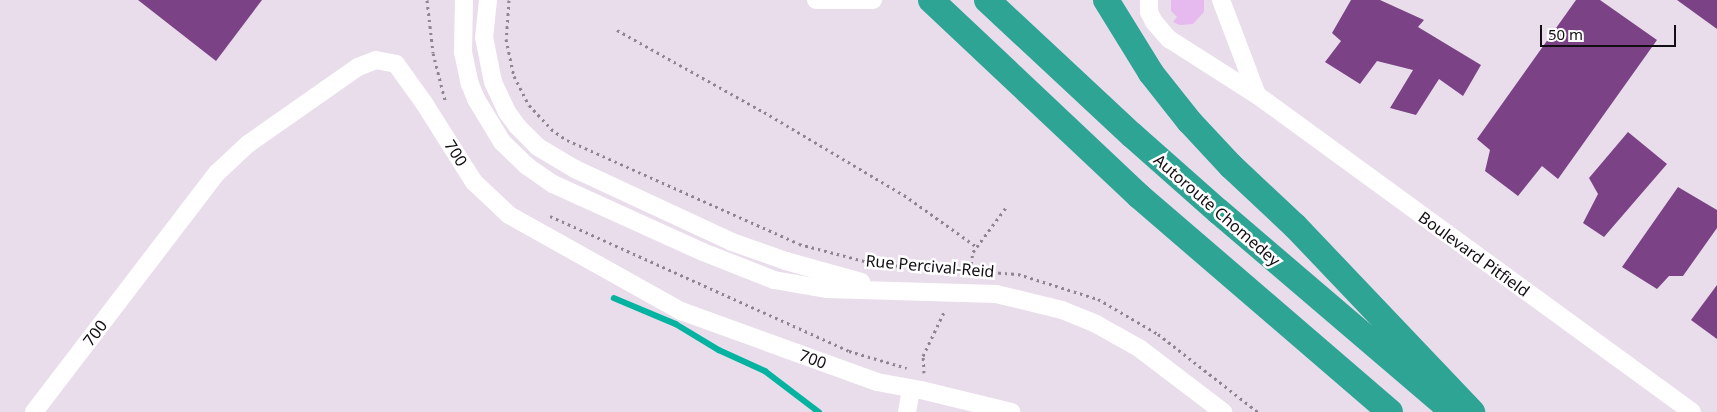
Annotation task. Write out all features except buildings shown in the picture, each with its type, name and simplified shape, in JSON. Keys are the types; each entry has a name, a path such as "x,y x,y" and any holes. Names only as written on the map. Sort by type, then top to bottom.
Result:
{"highway":[{"path":"931,0 1139,196 1390,412"},
{"name":"Autoroute Chomedey","path":"987,0 1218,211 1453,412"},
{"path":"1106,0 1151,72 1189,121 1231,166 1295,226 1472,412"}],"street":[{"name":"Rue Percival-Reid","path":"464,0 463,52 473,92 502,142 539,175 553,184 752,273 774,280 819,288 968,292 1026,300 1062,310 1096,324 1139,348 1223,412"},
{"name":"Rue Percival-Reid","path":"488,0 484,37 493,82 508,112 518,126 550,155 591,177 756,251 818,271 898,290"},
{"path":"816,0 873,0"},
{"name":"Boulevard Pitfield","path":"1149,0 1149,12 1154,22 1169,39 1257,96 1692,412"},
{"path":"1221,0 1257,96"},
{"name":"700","path":"34,412 217,173 256,138 358,66 376,60 396,64 424,103 474,182 509,215 681,311 877,382 1011,412"},
{"path":"907,412 916,390"}],"path":[{"name":"Rue Percival-Reid","path":"509,0 506,39 514,76 529,105 551,129 567,140 799,244 878,264 970,270 1035,278 1098,299 1158,334 1258,412"},
{"path":"617,30 764,112 904,195 977,247"},
{"path":"968,292 970,270 977,247 1007,206"},
{"path":"916,390 925,376 923,356 947,304 946,292"}],"shaded area":[{"path":"1171,0 1204,0 1204,12 1193,24 1180,25 1173,22 1177,17 1171,11"}],"waterway":[{"path":"614,298 676,324 719,350 765,371 819,412"}]}
